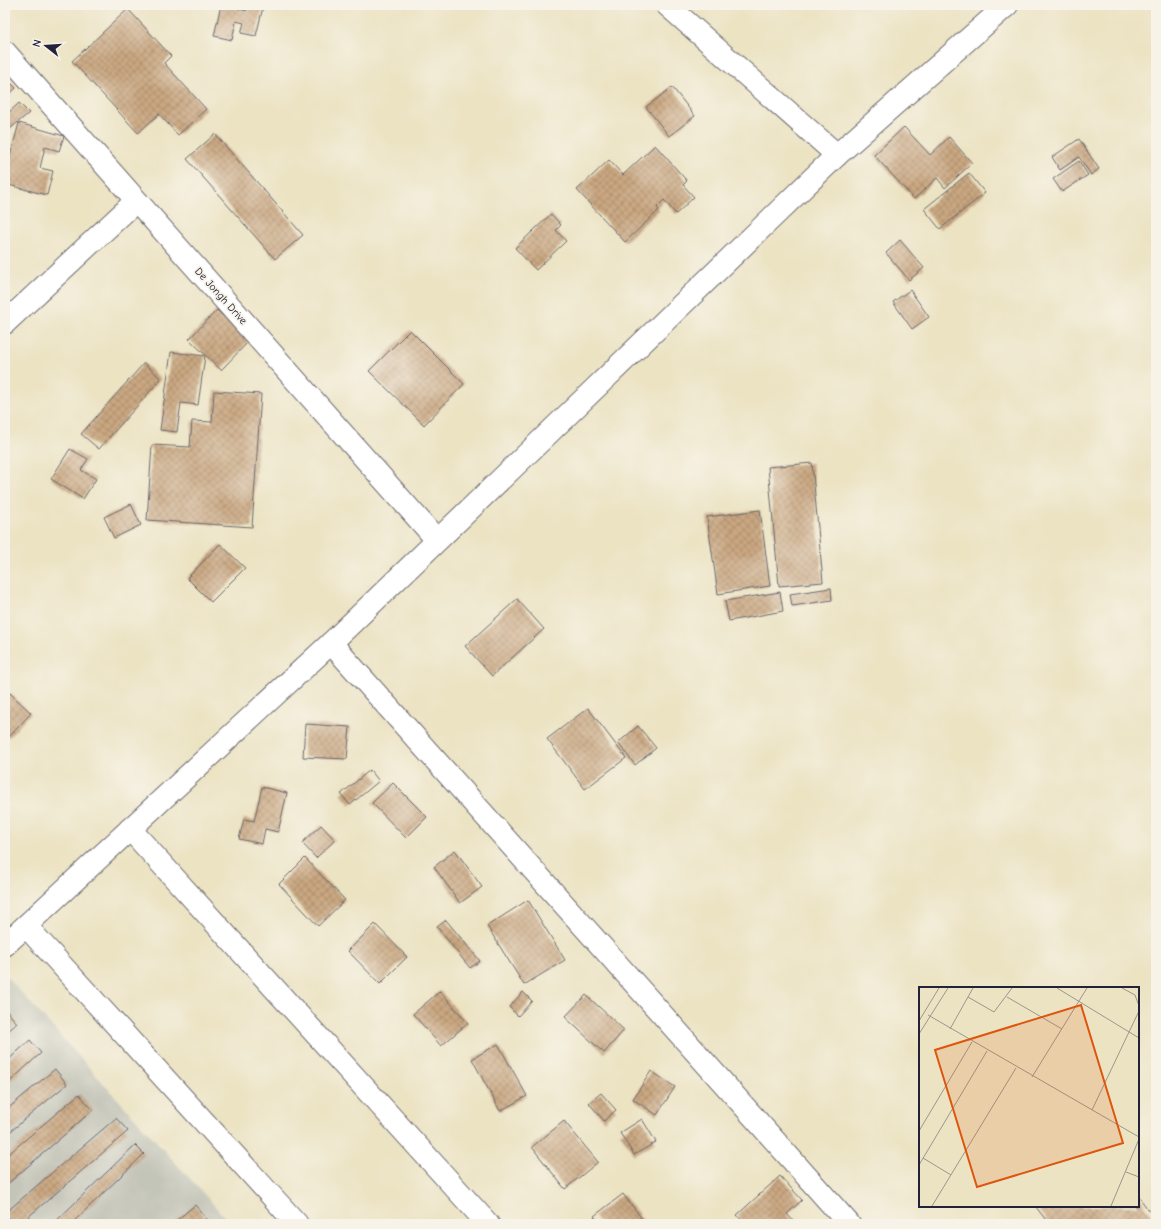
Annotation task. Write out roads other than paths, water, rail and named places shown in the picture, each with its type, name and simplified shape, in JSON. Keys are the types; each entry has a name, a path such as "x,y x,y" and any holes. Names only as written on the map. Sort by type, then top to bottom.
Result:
{"street":[{"path":"667,5 837,155"},
{"path":"5,945 331,643 837,155 1007,5"},
{"name":"De Jongh Drive","path":"5,52 437,540"},
{"path":"5,323 136,200"},
{"path":"331,643 849,1224"},
{"path":"130,829 488,1224"},
{"path":"26,926 297,1224"}]}
